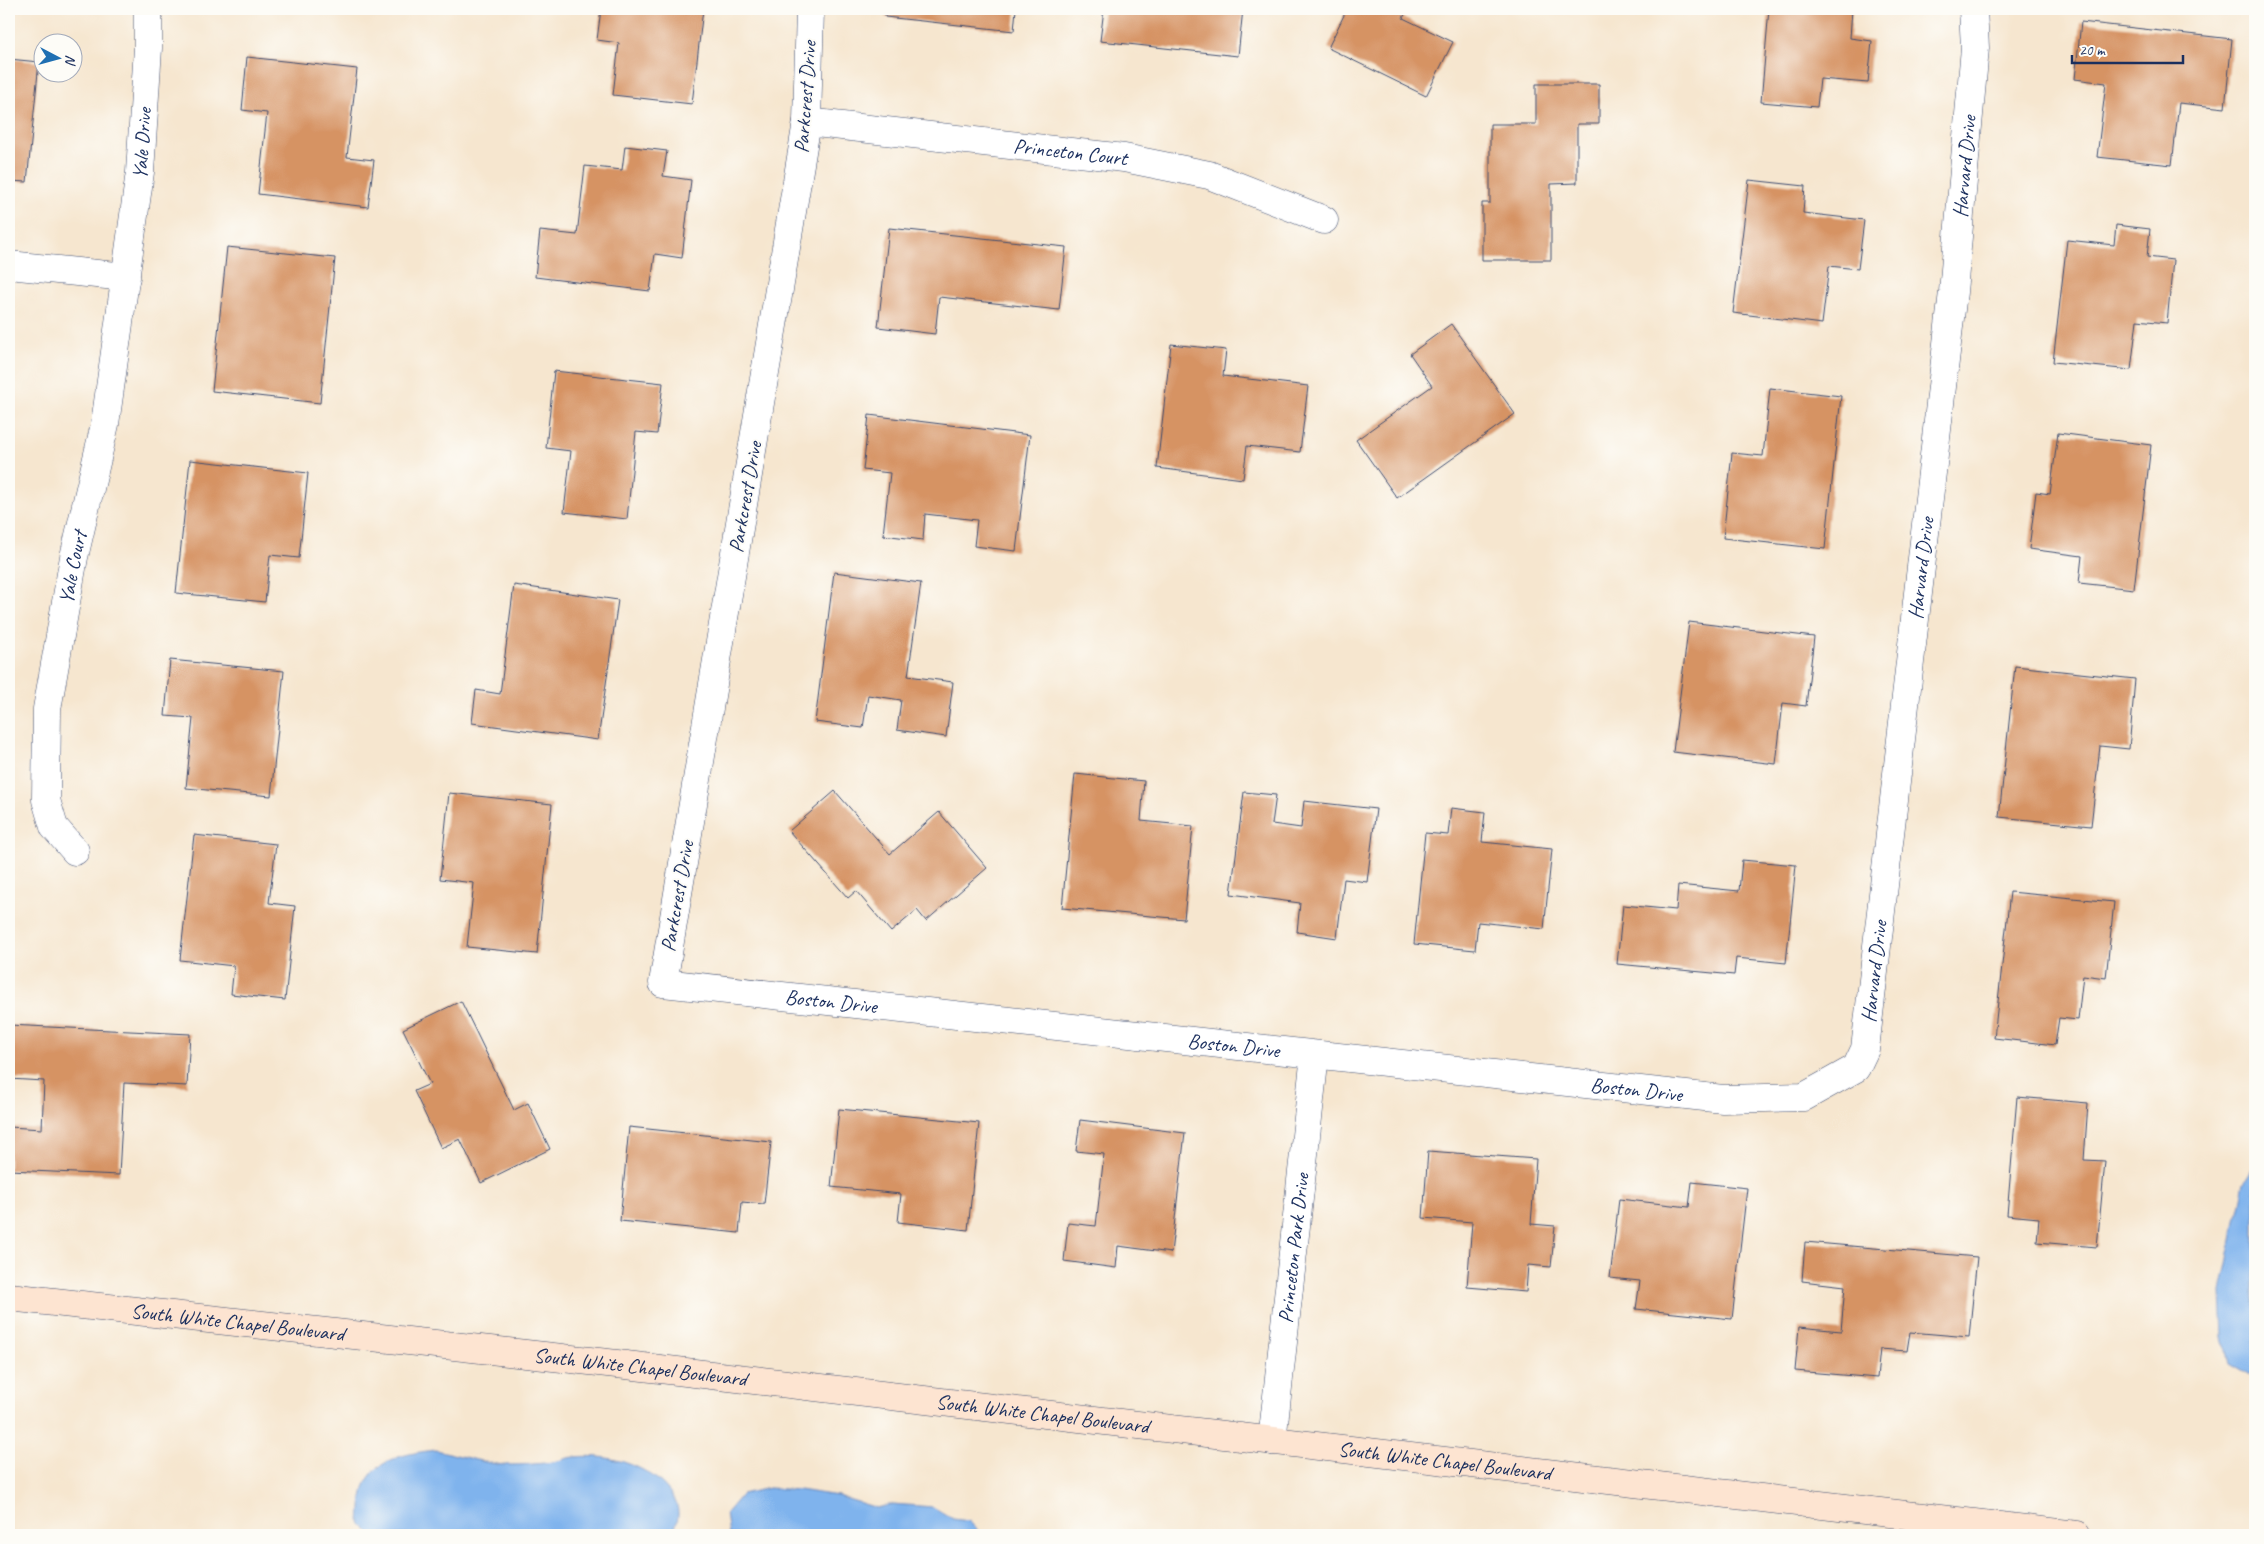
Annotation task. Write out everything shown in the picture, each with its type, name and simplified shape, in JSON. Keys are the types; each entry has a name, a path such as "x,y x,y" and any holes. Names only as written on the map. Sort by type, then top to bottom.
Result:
{"main road":[{"name":"South White Chapel Boulevard","path":"9,1297 656,1368 2077,1535"}],"street":[{"name":"Yale Drive","path":"126,278 140,172 148,48 148,9"},
{"name":"Parkcrest Drive","path":"663,983 807,122 810,9"},
{"name":"Harvard Drive","path":"1804,1096 1856,1068 1865,1049 1953,292 1975,48 1973,9"},
{"name":"Princeton Court","path":"807,122 1124,158 1208,175 1324,220"},
{"path":"9,265 126,278"},
{"name":"Yale Court","path":"75,851 54,827 46,800 47,709 74,557 105,424 126,278"},
{"name":"Boston Drive","path":"663,983 1723,1099 1804,1096"},
{"name":"Princeton Park Drive","path":"1272,1441 1315,1055"}],"water":[{"path":"2255,1165 2255,1378 2229,1363 2223,1337 2221,1292 2244,1183"},
{"path":"436,1450 500,1465 547,1463 572,1457 588,1456 602,1457 630,1464 643,1470 665,1487 676,1502 677,1521 670,1535 372,1535 360,1523 363,1492 369,1478 376,1470 394,1459 404,1455"},
{"path":"769,1488 838,1496 877,1508 893,1504 933,1507 953,1519 969,1521 982,1535 729,1535 726,1513 742,1494"}],"building":[{"path":"601,9 703,9 692,104 613,95 619,43 597,40"},
{"path":"886,9 1016,9 1014,31 885,17"},
{"path":"1104,9 1243,9 1238,56 1100,41"},
{"path":"1347,9 1408,9 1403,18 1453,42 1426,96 1328,48"},
{"path":"1769,9 1852,9 1850,38 1872,41 1868,83 1820,79 1817,107 1761,102"},
{"path":"2081,22 2232,39 2225,108 2179,103 2172,165 2097,157 2106,83 2075,79"},
{"path":"247,57 357,69 347,157 374,160 368,207 258,194 267,113 242,110"},
{"path":"9,59 32,61 32,82 37,82 27,182 9,181"},
{"path":"1536,84 1599,84 1599,124 1577,124 1577,183 1551,184 1551,260 1482,260 1482,203 1490,203 1490,124 1536,124"},
{"path":"625,146 667,151 663,176 691,180 682,258 655,254 650,291 535,277 540,231 577,235 585,166 622,170"},
{"path":"1749,180 1805,186 1803,213 1864,220 1858,269 1829,266 1822,324 1733,313"},
{"path":"2116,225 2150,229 2147,257 2173,260 2167,323 2137,320 2131,370 2053,362 2067,240 2114,245"},
{"path":"889,228 1066,247 1059,310 939,297 935,334 878,327"},
{"path":"227,247 335,258 320,403 212,391"},
{"path":"1451,324 1515,414 1397,498 1356,440 1432,386 1410,354"},
{"path":"1171,344 1226,350 1223,376 1308,386 1300,452 1247,446 1243,479 1157,468"},
{"path":"554,371 663,383 657,434 636,432 627,519 564,512 571,451 546,448"},
{"path":"1770,388 1841,396 1825,549 1723,538 1732,453 1763,456"},
{"path":"869,415 1030,435 1016,551 974,546 977,520 925,514 923,540 883,535 890,473 863,470"},
{"path":"2058,433 2151,445 2134,589 2079,583 2082,556 2029,549 2036,492 2050,494"},
{"path":"190,460 308,473 299,558 270,555 265,602 176,593"},
{"path":"834,572 921,583 908,676 953,682 946,737 897,730 901,700 868,695 863,728 815,722"},
{"path":"514,585 618,600 598,740 472,723 476,690 500,694"},
{"path":"1689,622 1814,637 1806,706 1783,703 1776,764 1673,752"},
{"path":"170,660 284,671 271,796 186,788 193,718 165,716"},
{"path":"2015,666 2135,679 2129,749 2100,746 2091,826 1999,817"},
{"path":"1075,774 1144,781 1141,821 1193,826 1184,919 1062,908"},
{"path":"835,791 890,854 939,812 987,868 926,921 917,910 891,932 856,891 848,898 789,831"},
{"path":"1244,792 1276,795 1272,824 1301,828 1304,801 1376,809 1367,882 1344,879 1337,938 1297,932 1300,903 1231,894"},
{"path":"449,793 552,804 537,954 467,947 474,883 440,879"},
{"path":"1451,808 1485,812 1482,842 1552,849 1544,929 1478,922 1475,950 1414,944 1425,833 1448,835"},
{"path":"194,835 276,844 269,903 295,906 285,1000 231,994 234,966 180,960"},
{"path":"1742,860 1796,865 1786,963 1736,958 1734,975 1617,964 1623,905 1676,910 1678,885 1739,891"},
{"path":"2010,892 2114,902 2106,978 2083,975 2078,1020 2059,1018 2055,1045 1994,1038"},
{"path":"461,1001 514,1110 528,1103 550,1149 481,1183 460,1139 441,1148 414,1091 430,1084 403,1029"},
{"path":"9,1025 190,1034 187,1086 124,1083 119,1175 9,1170 9,1127 42,1129 44,1081 9,1079"},
{"path":"2017,1097 2088,1103 2084,1160 2105,1161 2097,1247 2037,1242 2039,1218 2007,1215"},
{"path":"839,1109 979,1123 968,1230 898,1222 901,1194 831,1187"},
{"path":"1080,1120 1185,1133 1171,1253 1118,1246 1116,1268 1064,1261 1068,1223 1096,1226 1104,1154 1076,1151"},
{"path":"629,1127 771,1142 764,1204 742,1202 739,1233 620,1221"},
{"path":"1428,1151 1536,1159 1531,1224 1555,1226 1551,1267 1528,1265 1526,1292 1467,1287 1472,1222 1423,1218"},
{"path":"1692,1182 1747,1188 1732,1319 1636,1309 1640,1281 1610,1278 1619,1199 1689,1207"},
{"path":"1805,1242 1977,1257 1969,1337 1910,1332 1907,1351 1880,1349 1877,1378 1795,1371 1799,1327 1841,1331 1845,1286 1802,1281"}]}
